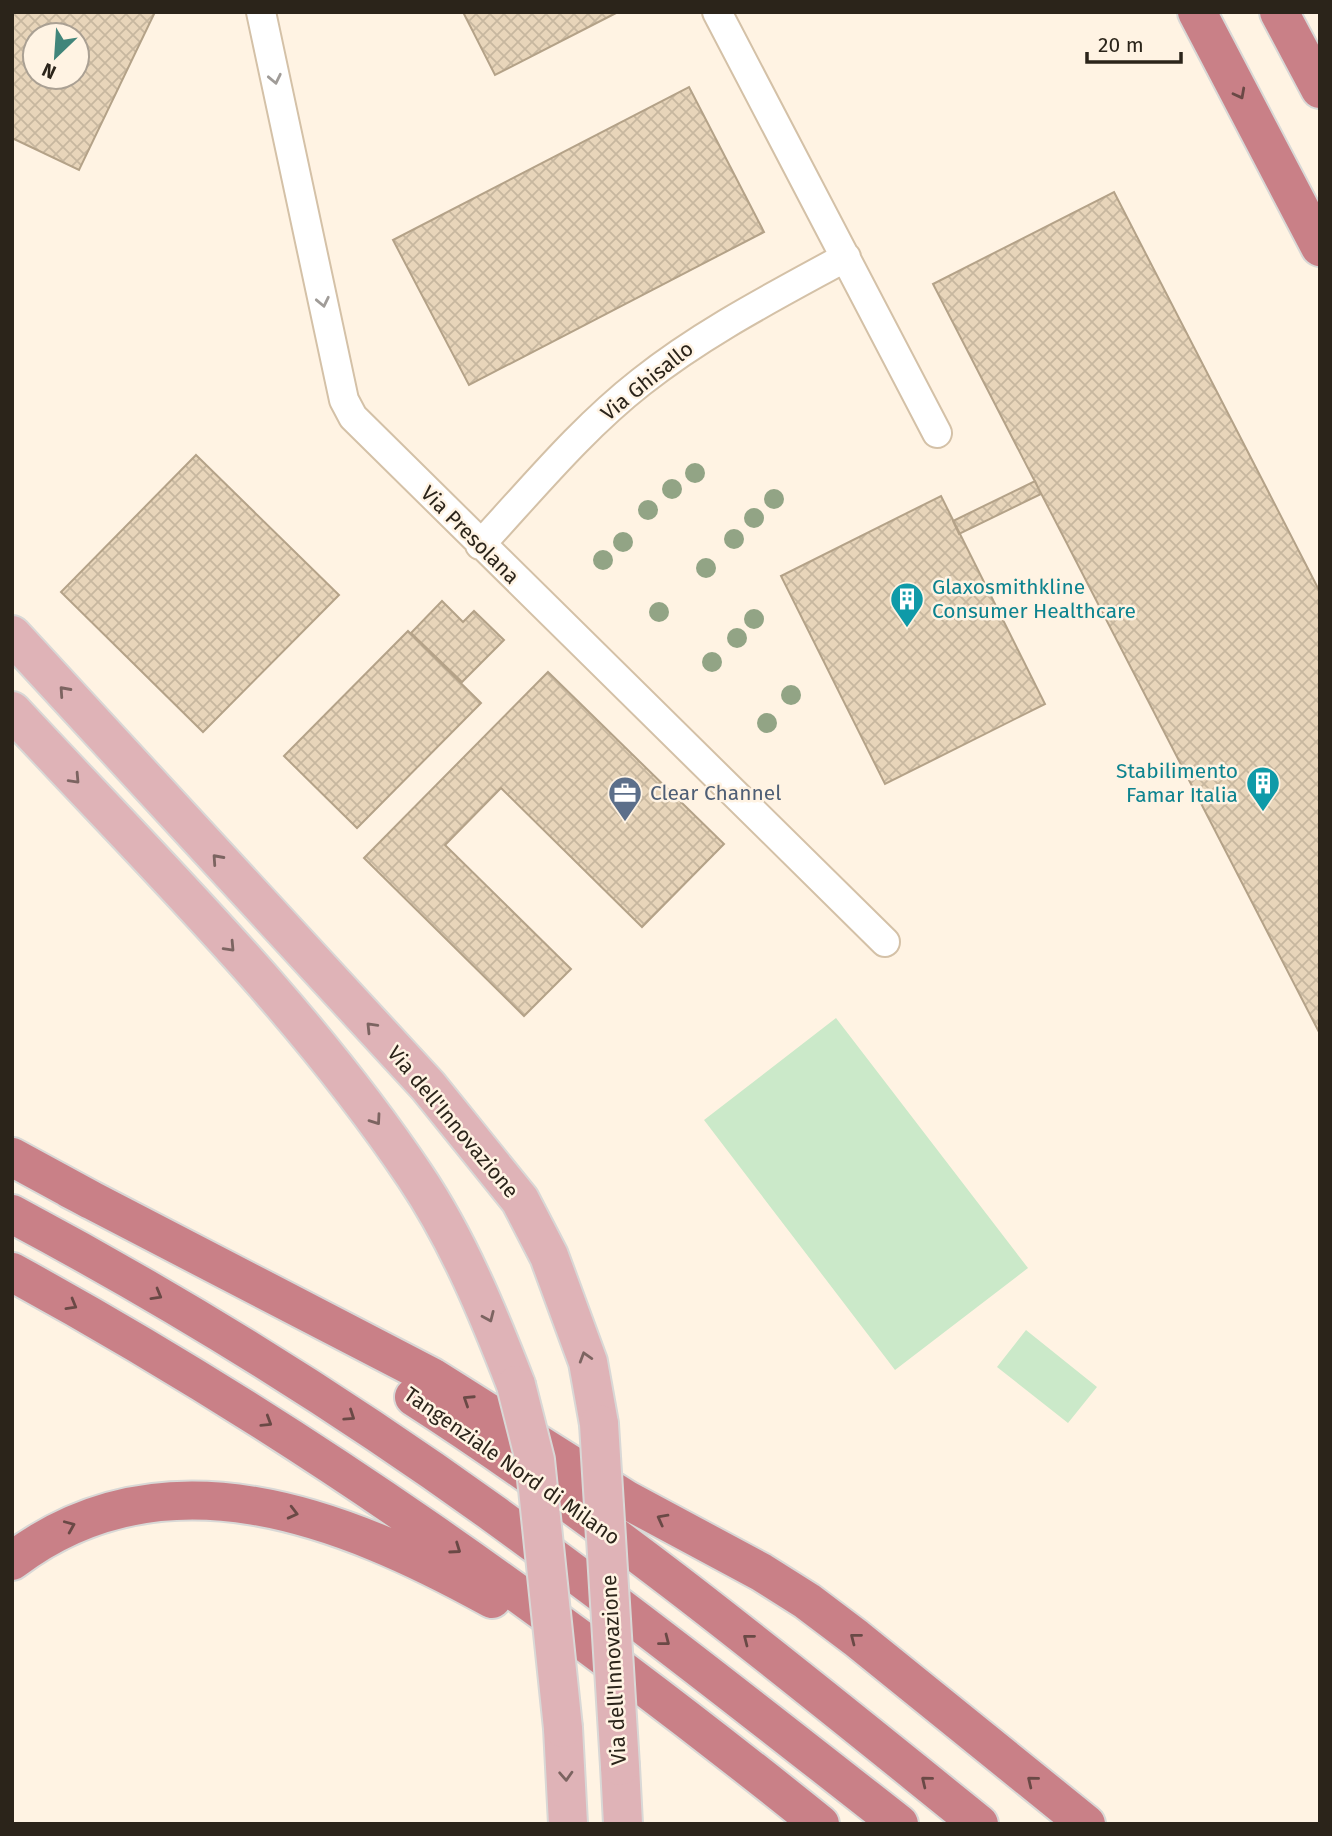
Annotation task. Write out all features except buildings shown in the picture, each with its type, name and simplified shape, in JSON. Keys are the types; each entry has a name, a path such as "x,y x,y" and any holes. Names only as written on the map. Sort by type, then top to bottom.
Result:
{"highway":[{"path":"1197,12 1320,247"},
{"path":"1279,12 1320,89"},
{"path":"1296,12 1320,49"},
{"name":"Tangenziale Nord di Milano","path":"12,1157 238,1284 524,1470 767,1654 979,1824"},
{"path":"70,1189 432,1377 627,1500 761,1572 807,1601 856,1638 1086,1824"},
{"path":"12,1214 199,1320 452,1485 657,1635 899,1824"},
{"path":"12,1272 180,1367 431,1531 523,1596 820,1824"},
{"path":"12,1562 36,1544 84,1521 110,1512 155,1503 230,1501 322,1521 402,1553 522,1616 567,1646 675,1728 776,1788"}],"main road":[{"name":"Via dell'Innovazione","path":"12,635 428,1086 520,1200 549,1256 588,1362 599,1424 623,1824"},
{"path":"12,711 310,1033 416,1178 459,1253 491,1318 516,1385 535,1460 563,1728 568,1824"}],"street":[{"name":"Via Presolana","path":"261,12 344,400 353,418 885,942"},
{"path":"717,12 937,433"},
{"name":"Via Ghisallo","path":"480,545 561,457 639,383 705,335 846,257"}],"green space":[{"path":"836,1018 1028,1268 895,1370 704,1120"},
{"path":"1026,1330 1097,1387 1068,1423 997,1367"}],"place":[{"name":"Glaxosmithkline Consumer Healthcare","path":"907,629"},
{"name":"Stabilimento Famar Italia","path":"1263,813"},
{"name":"Clear Channel","path":"625,823"}]}
